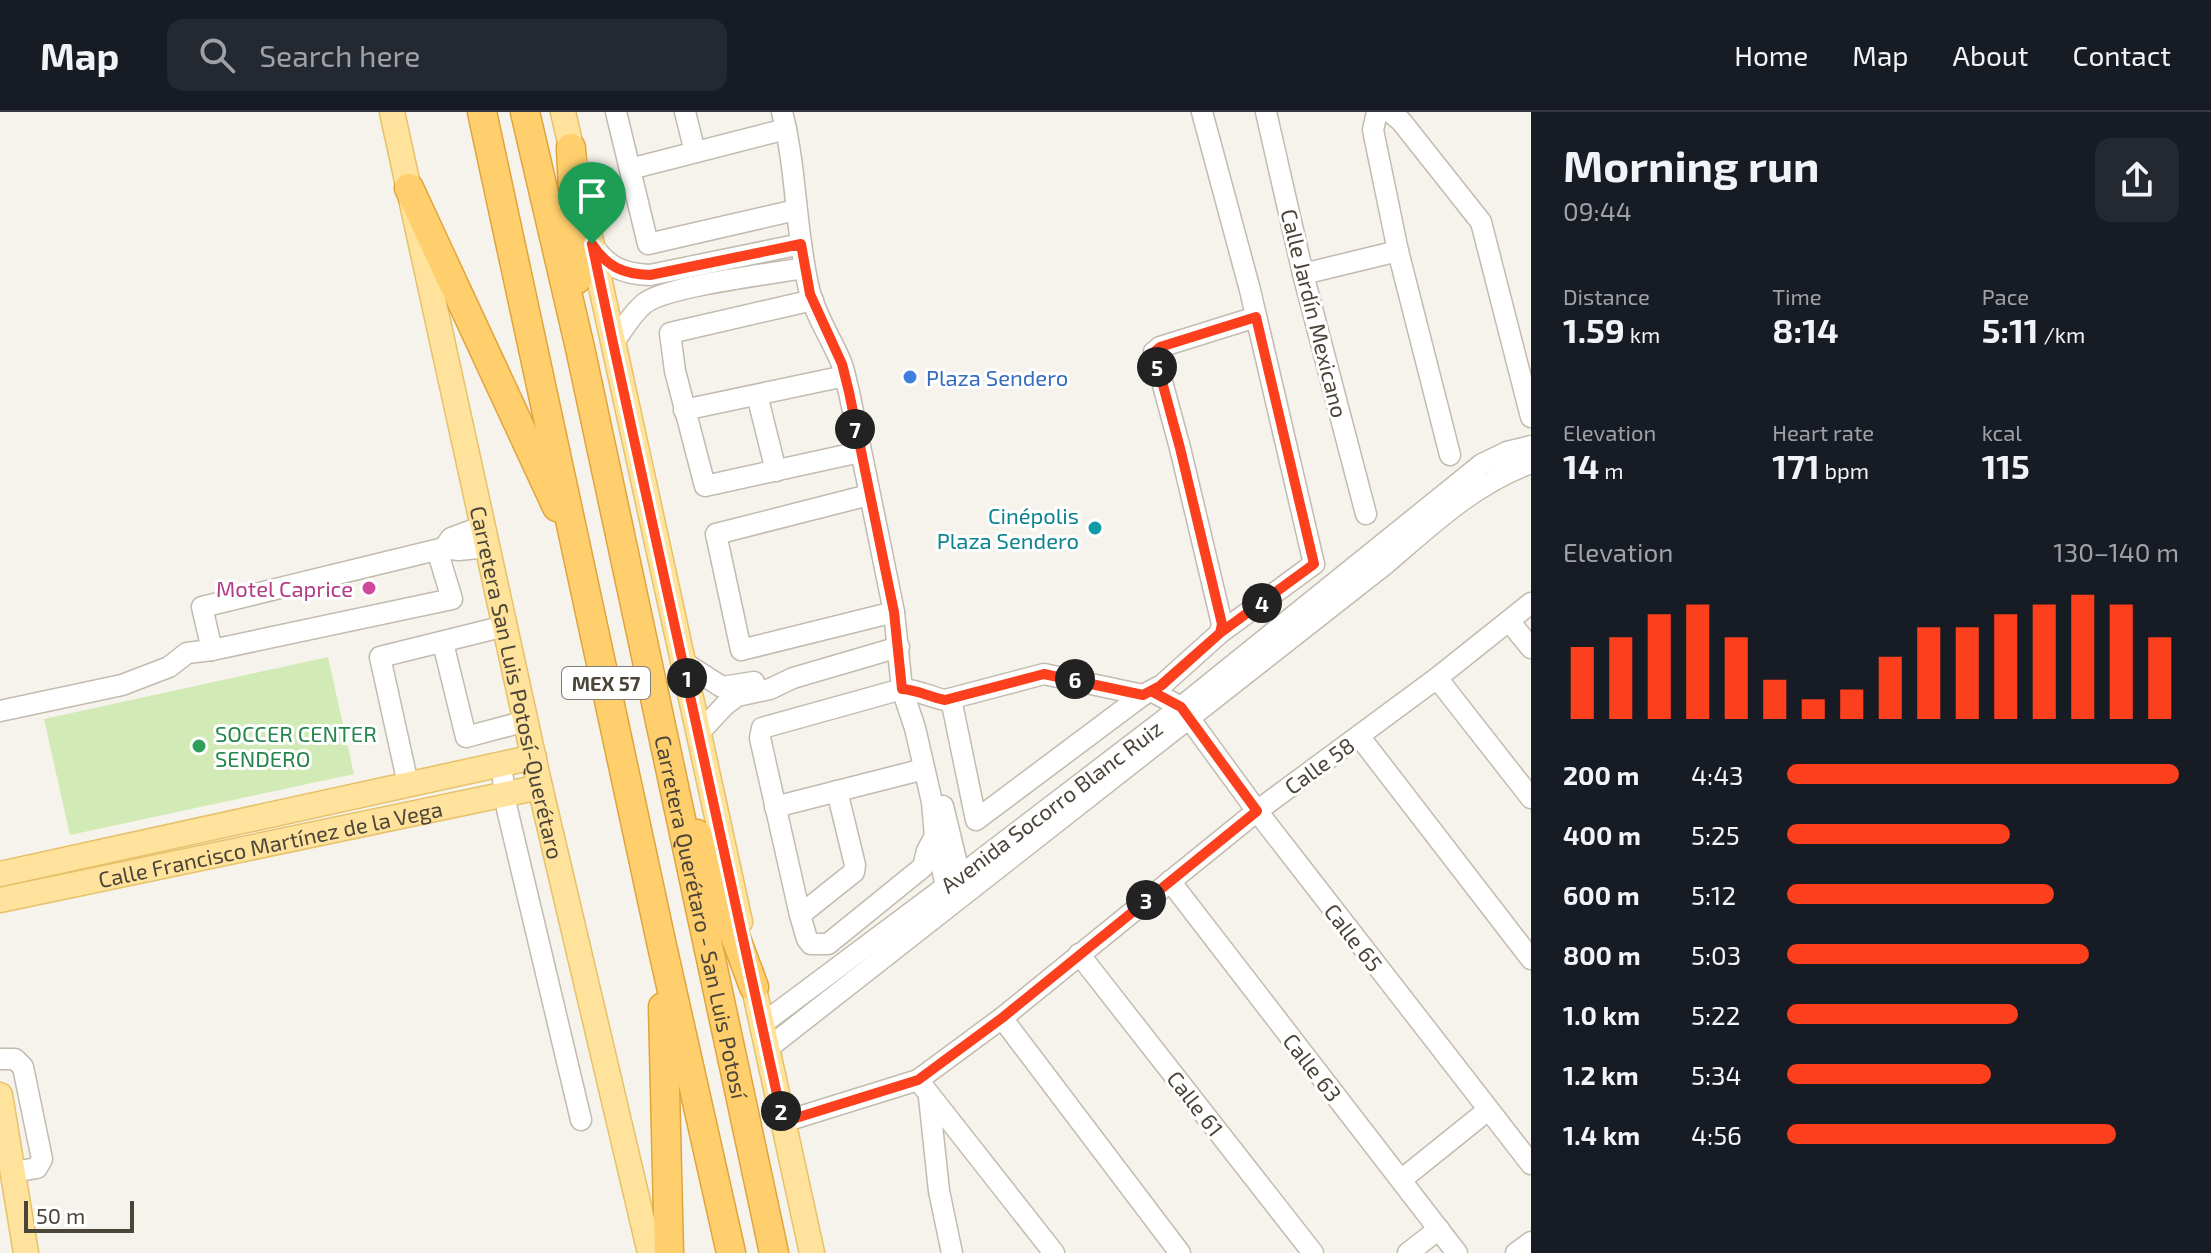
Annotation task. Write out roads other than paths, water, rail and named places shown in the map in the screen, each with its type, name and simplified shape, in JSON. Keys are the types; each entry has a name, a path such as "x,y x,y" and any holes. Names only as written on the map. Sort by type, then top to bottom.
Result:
{"highway":[{"name":"Carretera Querétaro - San Luis Potosí","path":"482,112 731,1253"},
{"name":"Carretera Querétaro - San Luis Potosí","path":"525,112 580,348 774,1253"},
{"path":"571,148 580,348"},
{"path":"409,188 578,553"},
{"path":"666,750 754,987"},
{"path":"662,946 669,1253"}],"main road":[{"name":"Carretera San Luis Potosí-Querétaro","path":"392,112 540,787 650,1253"},
{"path":"563,112 812,1253"},
{"name":"Calle Francisco Martínez de la Vega","path":"0,874 534,757"},
{"name":"Calle Francisco Martínez de la Vega","path":"0,900 540,787"},
{"path":"380,790 386,820"},
{"path":"74,858 79,883"},
{"path":"0,1095 6,1172 26,1253"}],"street":[{"path":"616,112 648,244 796,210"},
{"path":"685,112 695,152"},
{"path":"951,699 976,820 1152,690 1220,633 1314,564 1256,317 1202,112"},
{"name":"Calle Jardín Mexicano","path":"1266,112 1303,274 1366,514"},
{"path":"1377,112 1373,130 1398,251 1450,455"},
{"path":"1390,112 1401,121 1481,222 1531,417"},
{"path":"630,169 695,152 784,120 791,149 804,268 813,300 845,376 899,647 953,882"},
{"path":"592,244 602,260 615,269 650,275 801,244"},
{"path":"1303,274 1398,251"},
{"path":"613,343 642,305 654,297 804,268"},
{"path":"813,300 670,333 684,410 705,486 860,452"},
{"path":"1220,633 1222,624 1154,352 1160,347 1256,317"},
{"path":"684,410 845,376"},
{"path":"757,395 776,471"},
{"name":"Avenida Socorro Blanc Ruiz","path":"762,1024 822,992 1190,708 1461,491 1482,464 1507,452 1531,446"},
{"name":"Avenida Socorro Blanc Ruiz","path":"1461,491 1531,463"},
{"path":"869,495 716,534 731,610 741,650 894,612"},
{"path":"212,650 202,607 441,549 451,538 485,536"},
{"path":"0,711 113,687 169,667 187,653 452,599 441,549"},
{"name":"Calle 58","path":"783,1122 924,1088 1002,1018 1257,811 1437,678 1531,603"},
{"path":"1509,621 1531,648"},
{"path":"408,784 380,657 505,626"},
{"path":"443,643 472,771"},
{"path":"699,733 737,696 770,689 793,678 899,647"},
{"path":"683,662 722,687 767,678 793,678"},
{"path":"935,836 923,867 828,944 811,944 800,915 775,807 760,738 762,728 909,690 945,700 1044,674 1152,690 1190,708"},
{"path":"1437,678 1531,798"},
{"path":"0,703 111,681 129,681"},
{"path":"909,690 932,802 935,836 953,882"},
{"name":"Avenida Socorro Blanc Ruiz","path":"767,1049 822,992 953,882 1190,708"},
{"name":"Calle 65","path":"1190,708 1257,811 1530,1160"},
{"path":"466,737 526,721"},
{"path":"1359,736 1531,959"},
{"path":"501,764 505,795 581,1120"},
{"path":"775,807 924,769"},
{"path":"800,915 854,872 855,865 837,791"},
{"name":"Calle 63","path":"1170,881 1457,1253"},
{"name":"Calle 61","path":"1079,954 1308,1251"},
{"path":"1002,1018 1180,1253"},
{"path":"0,1059 15,1059 23,1067 42,1159 37,1168 6,1172"},
{"path":"924,1088 939,1191 952,1253"},
{"path":"924,1088 1054,1253"},
{"path":"1401,1180 1488,1110"},
{"path":"1408,1253 1439,1229"},
{"path":"1516,1253 1531,1242"}],"place":[{"name":"Plaza Sendero","path":"910,377"},
{"name":"Cinépolis Plaza Sendero","path":"1095,528"},
{"name":"Motel Caprice","path":"369,588"},
{"name":"SOCCER CENTER SENDERO","path":"199,746"}]}
